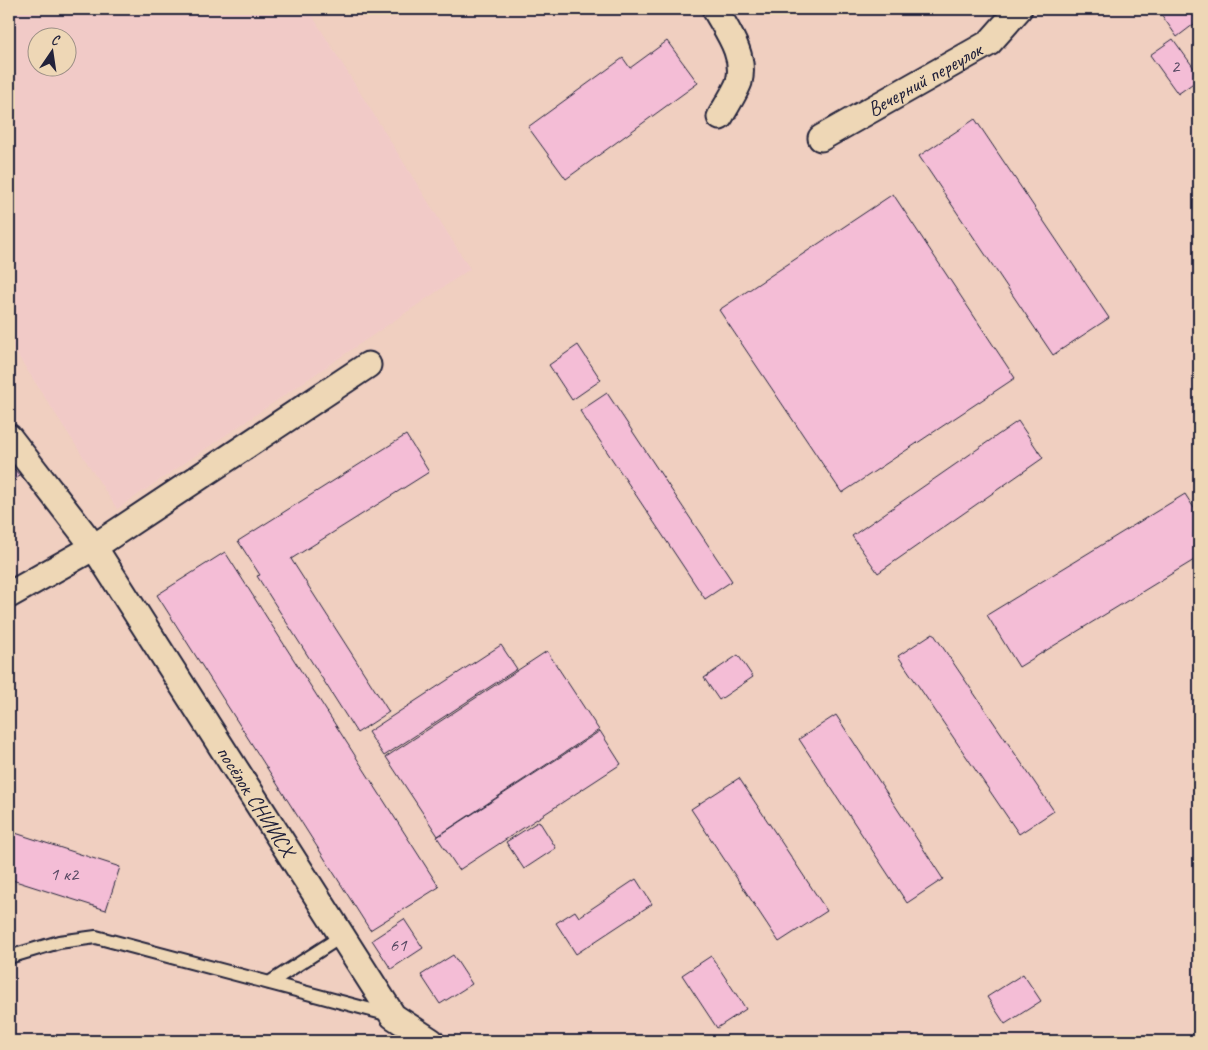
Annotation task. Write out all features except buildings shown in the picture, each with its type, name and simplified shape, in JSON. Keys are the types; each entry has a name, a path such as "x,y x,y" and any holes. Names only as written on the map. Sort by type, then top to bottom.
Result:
{"street":[{"path":"714,9 737,47 740,65 739,82 720,117"},
{"name":"Вечерний переулок","path":"821,138 989,43 1018,9"},
{"path":"9,595 94,547 368,365"},
{"name":"посёлок СНИИСХ","path":"9,437 94,547 393,1016 431,1041"}],"lane":[{"path":"269,983 342,936"},
{"path":"9,957 59,942 96,937 393,1016"}],"shaded area":[{"path":"9,9 308,9 470,269 117,509 9,342"}]}
